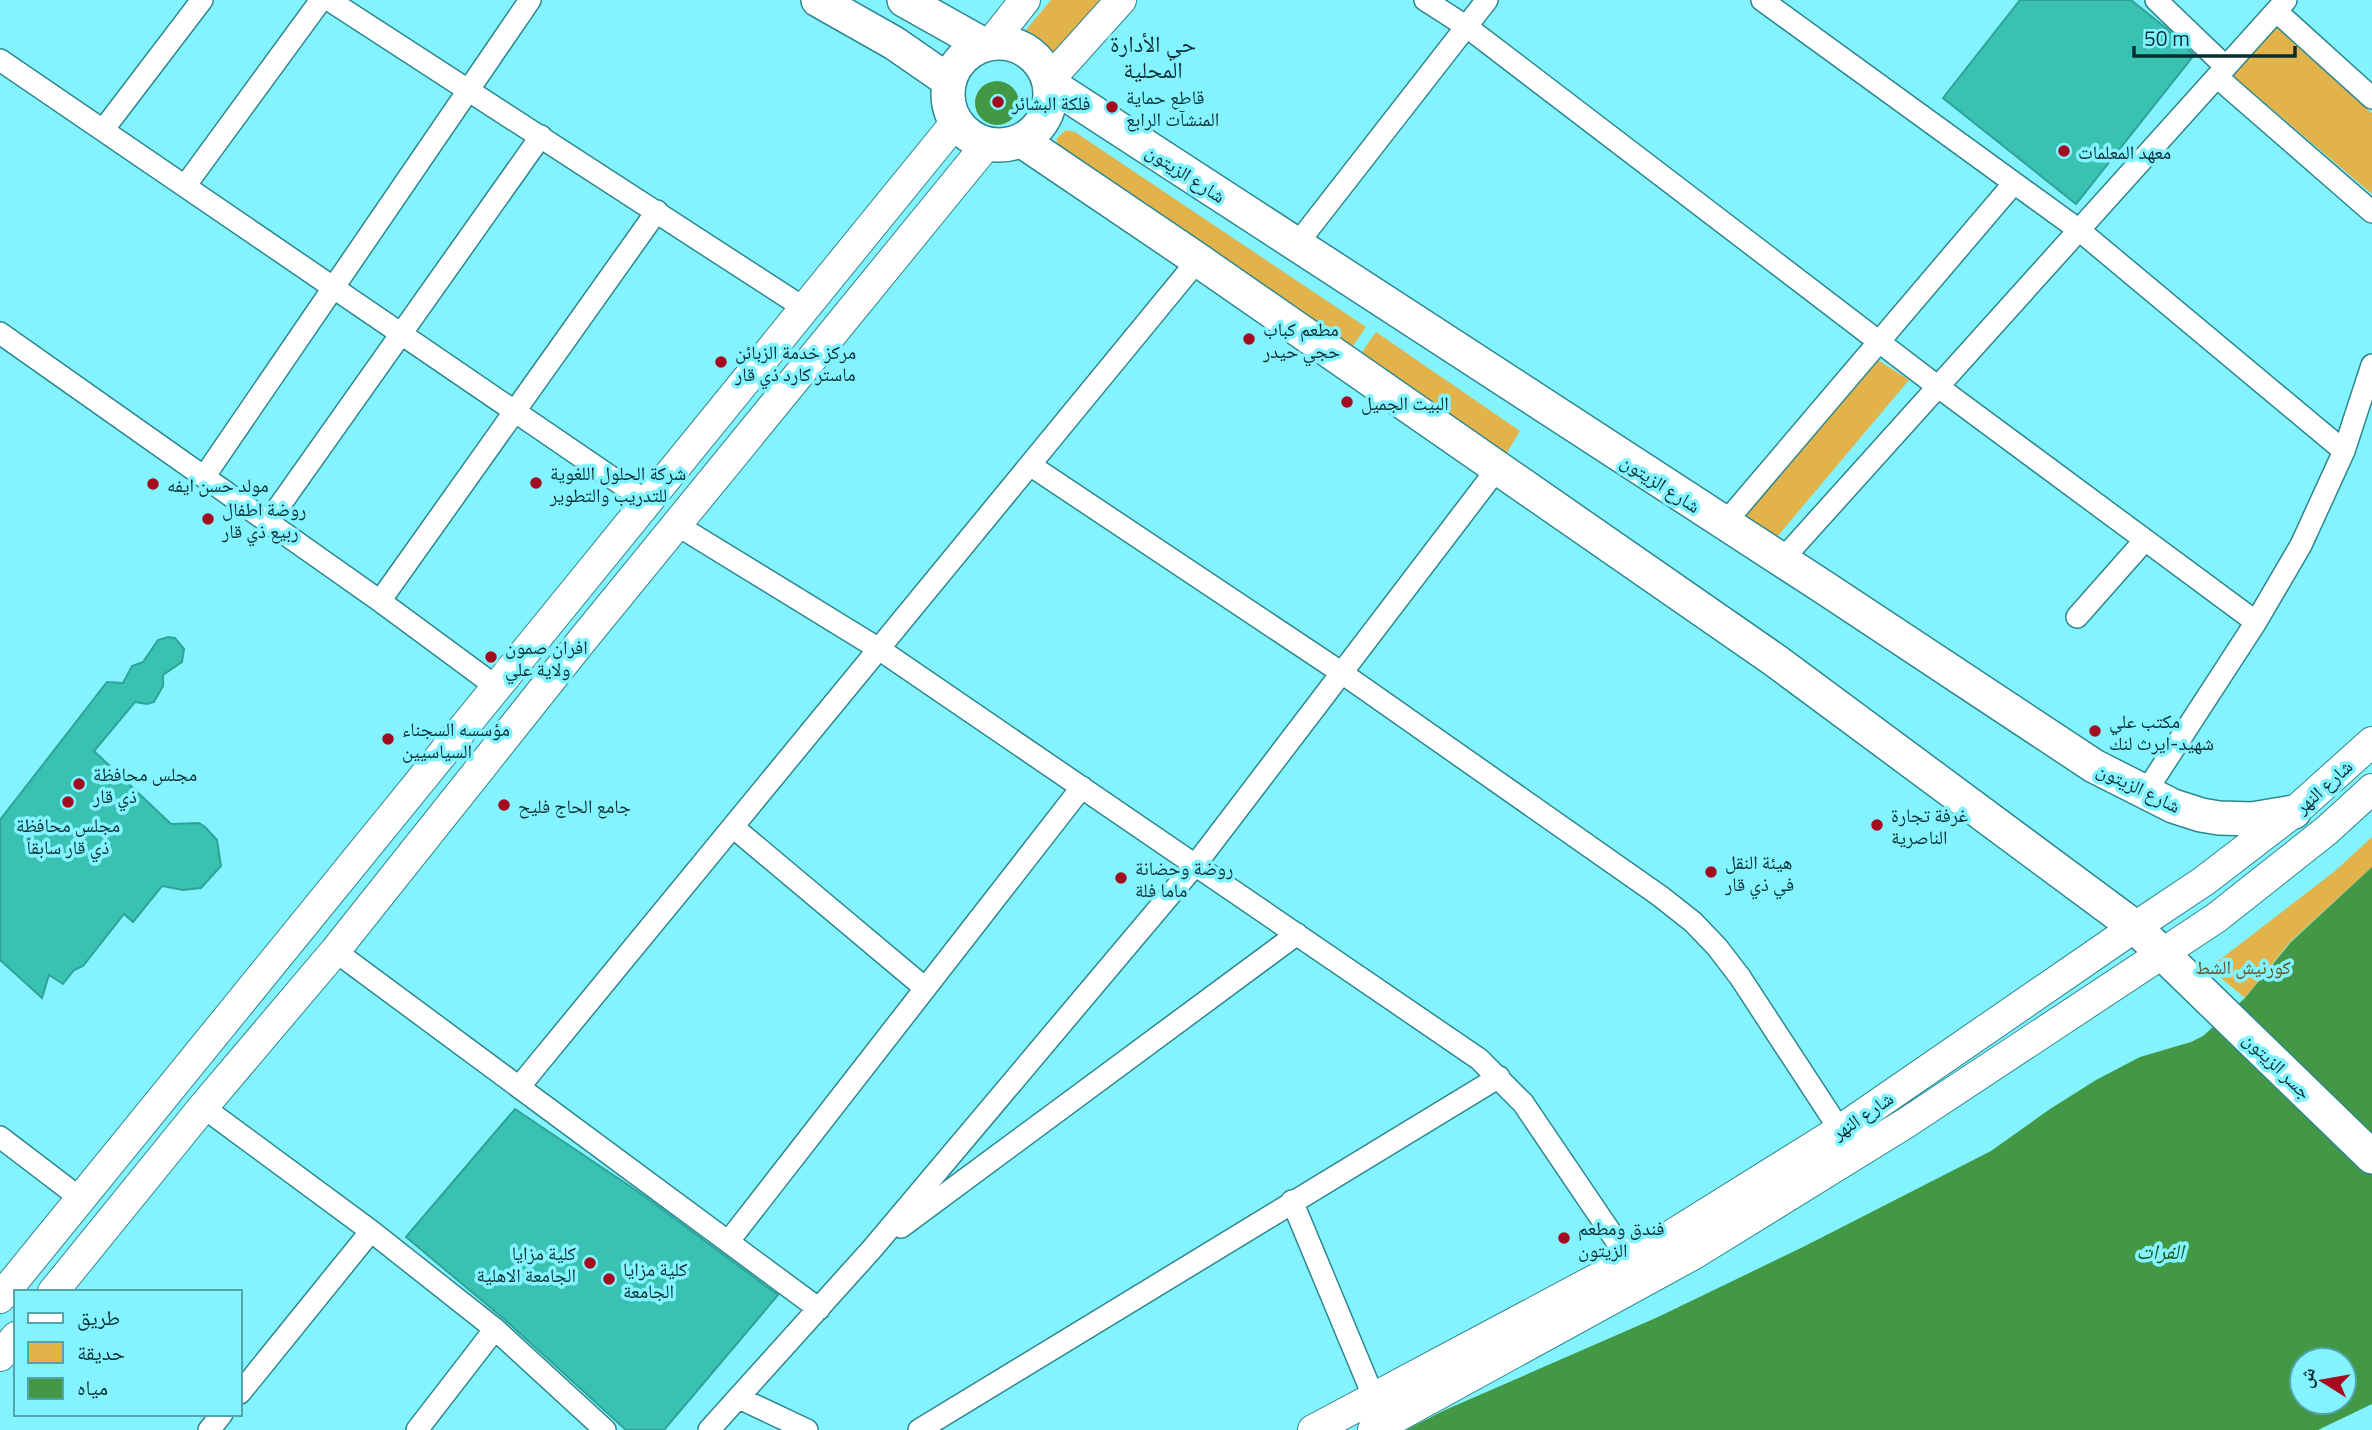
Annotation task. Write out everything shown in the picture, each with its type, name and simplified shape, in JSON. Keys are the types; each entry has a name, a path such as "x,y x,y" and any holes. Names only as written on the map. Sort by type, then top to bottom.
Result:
{"main road":[{"path":"818,0 894,43 949,81"},
{"path":"904,0 987,44 1006,43 1020,47 1032,54 1043,66 1049,82 1050,101 1045,117 1035,131 1021,141 999,146 987,144 964,132 956,122 950,110 949,81 956,65 969,53 987,44 1025,0"},
{"path":"1049,82 1121,0"},
{"name":"شارع الزيتون","path":"1049,82 2094,766 2173,806 2219,818 2252,819 2294,812"},
{"path":"8,1293 80,1198 498,688 551,618 956,122"},
{"path":"1021,141 1198,260 1776,661 2135,926 2173,963"},
{"path":"54,1290 335,951 580,643 987,144"},
{"path":"551,618 580,643"},
{"name":"شارع النهر","path":"1313,1430 1630,1261 1840,1130 2204,881 2294,812 2372,742"},
{"name":"شارع النهر","path":"1373,1430 1694,1254 1906,1123 2112,988 2173,963 2216,918 2269,878 2372,789"},
{"name":"جسر الزيتون","path":"2173,963 2372,1157"},
{"path":"0,1356 14,1339"}],"street":[{"path":"103,131 202,0"},
{"path":"185,186 321,0"},
{"path":"329,0 804,308"},
{"path":"204,477 530,0"},
{"path":"1425,0 1467,27 1937,386 2256,622"},
{"path":"1297,244 1487,0"},
{"path":"1762,0 2078,230 2344,451"},
{"path":"2155,0 2221,72 2372,212"},
{"path":"1781,561 2281,6 2372,98"},
{"path":"0,60 646,501"},
{"path":"268,522 541,136"},
{"path":"1724,524 2014,183"},
{"path":"380,601 657,211"},
{"path":"519,1087 1198,260"},
{"path":"0,333 380,601 498,688"},
{"path":"2145,793 2256,622 2301,545 2344,451 2372,365"},
{"path":"1030,465 1342,673 1638,880 1693,922 1740,977 1840,1130"},
{"path":"709,1430 872,1250 1196,864 1497,469"},
{"path":"677,525 879,649 1479,1059 1523,1103 1630,1261"},
{"path":"2077,617 2145,540"},
{"path":"728,1242 1082,788"},
{"path":"733,827 925,988"},
{"path":"872,1250 1297,934"},
{"path":"335,951 819,1309"},
{"path":"919,1430 1499,1077"},
{"path":"203,1107 371,1231 495,1329 605,1430"},
{"path":"0,1138 80,1198"},
{"path":"1292,1202 1374,1398"},
{"path":"242,1391 371,1231"},
{"path":"417,1430 495,1329"},
{"path":"739,1398 807,1430"},
{"path":"209,1430 220,1416"}],"green space":[{"path":"1051,0 1108,0 1055,64 1020,37"},
{"path":"2275,26 2372,113 2372,194 2232,75"},
{"path":"1066,130 1075,132 1366,327 1350,350 1056,147 1057,138"},
{"path":"1376,332 1520,431 1506,454 1359,356"},
{"path":"1872,356 1909,380 1771,544 1740,517"},
{"name":"كورنيش الشط","path":"2372,837 2372,867 2290,942 2245,998 2209,968 2335,871"}],"water":[{"path":"997,81 1013,87 1019,103 1013,119 997,125 981,119 975,103 981,87"},
{"name":"الفرات","path":"2372,867 2372,1404 2358,1411 2358,1346 2288,1346 2288,1416 2347,1416 2318,1430 1406,1430 1445,1410 1658,1317 1991,1151 2096,1080 2140,1057 2203,1036 2245,998 2291,942"}],"building":[{"name":"معهد المعلمات","path":"2020,0 2131,0 2194,55 2076,204 1943,98"},
{"name":"مجلس محافظة ذي قار","path":"175,638 184,649 182,662 163,675 163,686 154,702 135,702 94,751 171,824 199,823 205,827 217,840 221,866 201,888 183,890 162,886 133,922 124,914 83,966 74,970 63,984 49,975 42,998 0,960 0,820 107,682 123,683 132,666 143,662 158,640"},
{"name":"كلية مزايا الجامعة الاهلية","path":"515,1109 640,1193 778,1295 664,1430 626,1430 504,1319 406,1237"}],"place":[{"name":"فلكة البشائر","path":"998,102"},
{"name":"قاطع حماية المنشآت الرابع","path":"1112,107"},
{"name":"معهد المعلمات","path":"2064,151"},
{"name":"مطعم كباب حجي حيدر","path":"1249,339"},
{"name":"مركز خدمة الزبائن ماستر كارد ذي قار","path":"721,362"},
{"name":"البيت الجميل","path":"1347,402"},
{"name":"شركة الحلول اللغوية للتدريب والتطوير","path":"536,483"},
{"name":"مولد حسن ايفه","path":"153,484"},
{"name":"روضة اطفال ربيع ذي قار","path":"208,519"},
{"name":"افران صمون ولاية علي","path":"491,657"},
{"name":"مكتب علي شهيد-ايرث لنك","path":"2095,731"},
{"name":"مؤسسه السجناء السياسيين","path":"388,739"},
{"name":"مجلس محافظة ذي قار","path":"79,784"},
{"name":"مجلس محافظة ذي قار سابقاً","path":"68,802"},
{"name":"جامع الحاج فليح","path":"504,805"},
{"name":"غرفة تجارة الناصرية","path":"1877,825"},
{"name":"هيئة النقل في ذي قار","path":"1711,872"},
{"name":"روضة وحضانة ماما فلة","path":"1121,878"},
{"name":"فندق ومطعم الزيتون","path":"1564,1238"},
{"name":"كلية مزايا الجامعة الاهلية","path":"590,1263"},
{"name":"كلية مزايا الجامعة","path":"609,1279"}],"district":[{"name":"حي الأدارة المحلية","path":"1153,56"}]}
